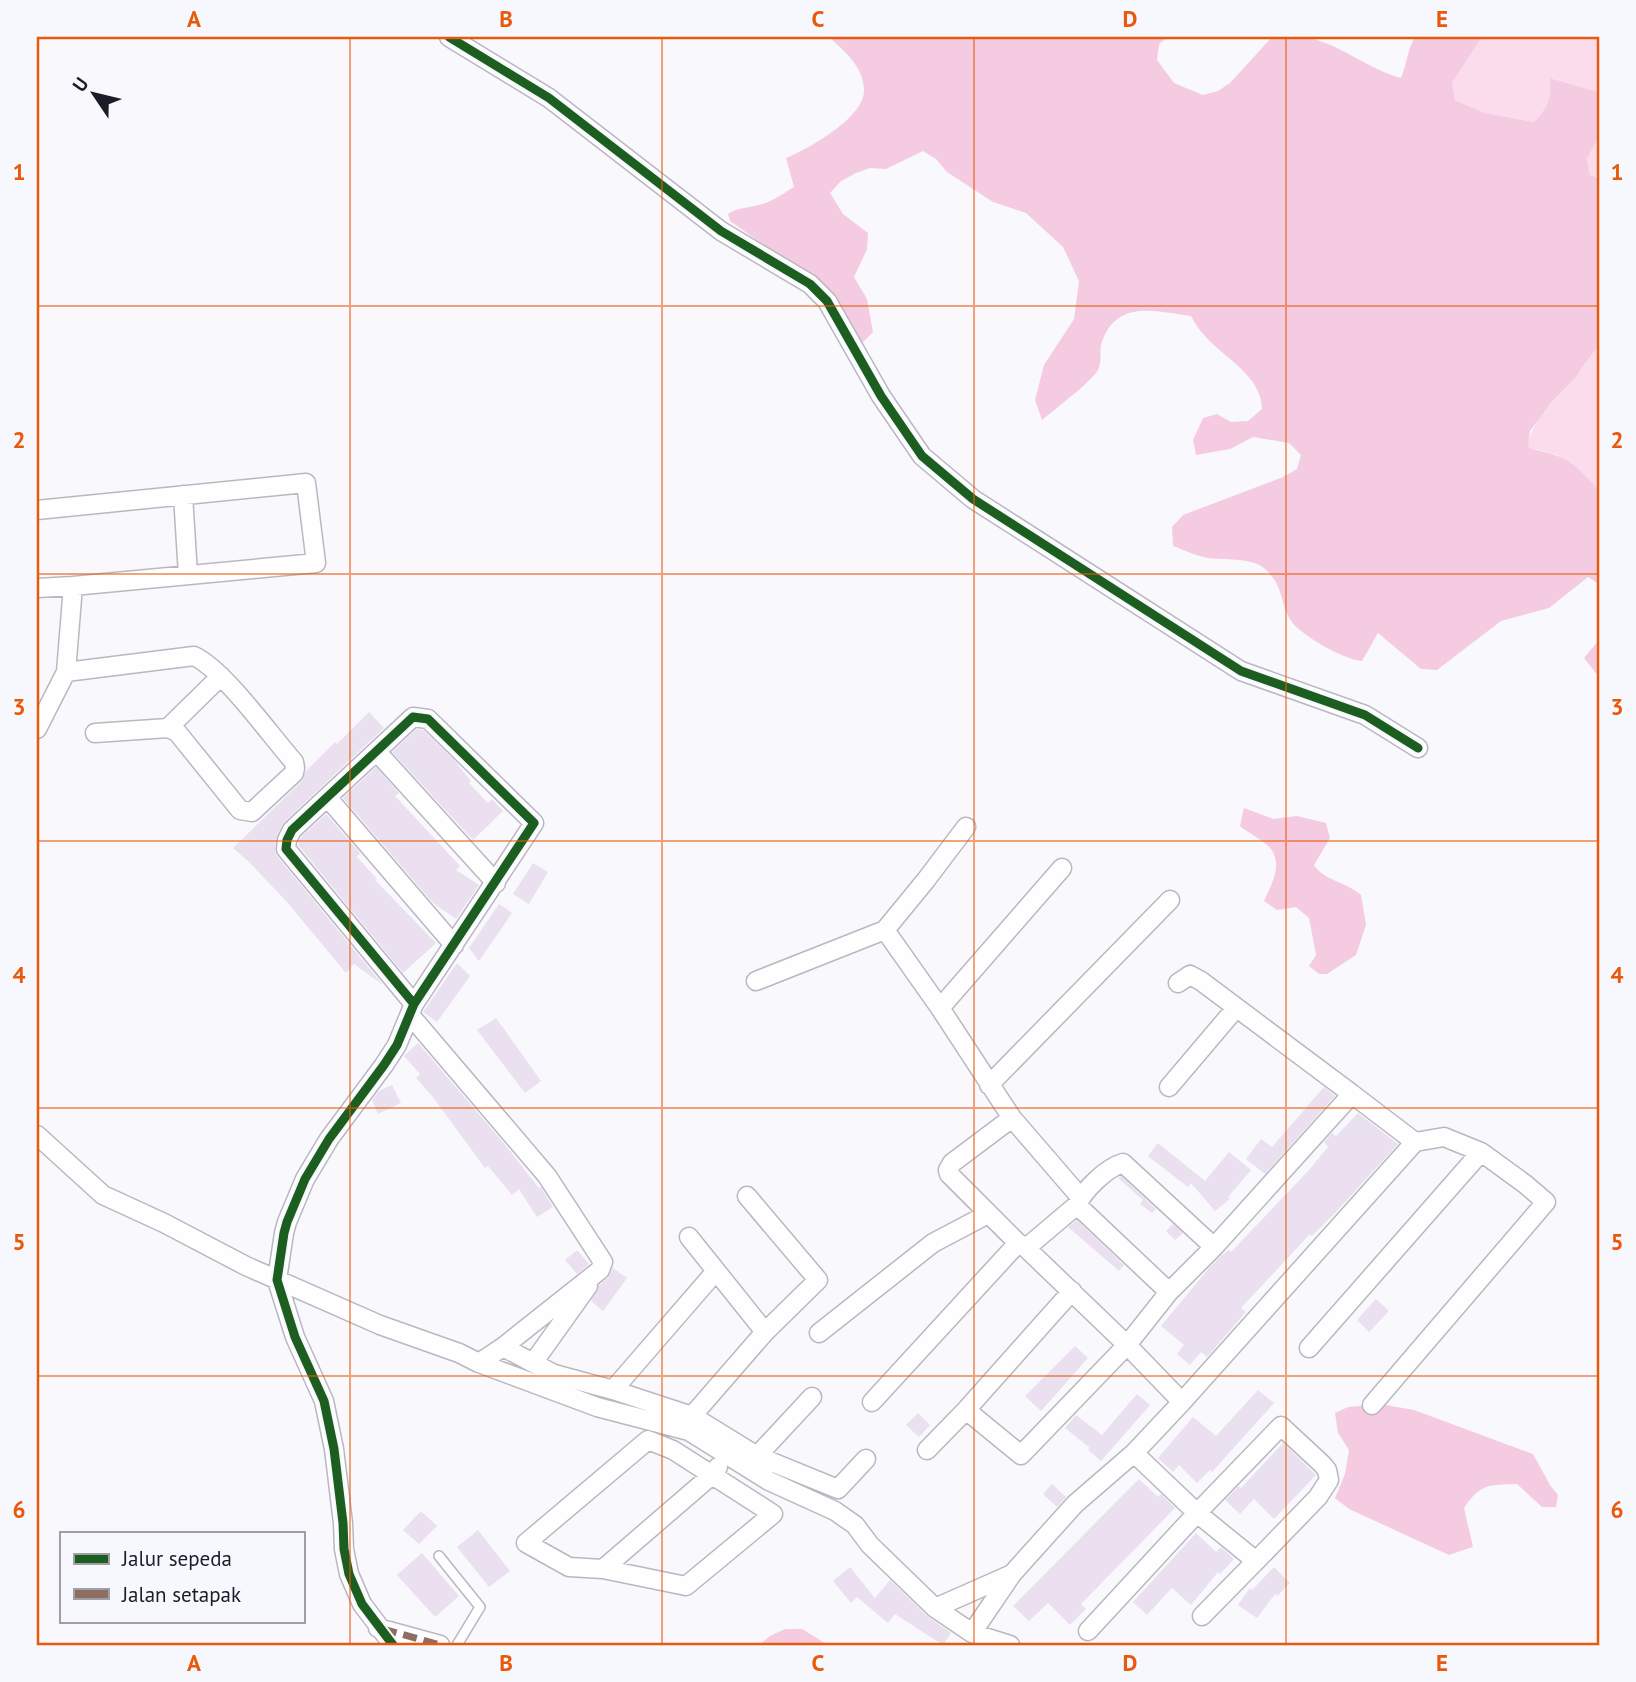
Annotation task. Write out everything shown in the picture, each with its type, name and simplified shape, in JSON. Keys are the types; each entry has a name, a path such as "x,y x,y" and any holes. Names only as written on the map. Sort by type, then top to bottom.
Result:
{"street":[{"path":"449,37 550,98 721,232 810,284 827,301 881,396 922,456 973,499 1241,671 1365,715 1418,748"},
{"path":"37,510 306,483 316,563 37,588"},
{"path":"183,495 188,575"},
{"path":"37,729 66,673 73,586"},
{"path":"66,673 194,656 221,676 294,762 295,768 252,813 247,813 240,810 182,737 168,728 95,733"},
{"path":"168,728 221,676"},
{"path":"393,1645 362,1604 349,1574 334,1449 324,1401 295,1337 277,1280 287,1222 305,1180 329,1139 397,1045 412,1010 528,834 533,821 428,719 413,717 292,830 286,849 412,1010 547,1176 602,1259 600,1270 533,1363"},
{"path":"377,752 496,883"},
{"path":"327,797 454,945"},
{"path":"756,981 885,930 966,827"},
{"path":"940,1008 1062,868"},
{"path":"989,1085 1170,900"},
{"path":"885,930 1012,1118 1079,1201 1169,1292"},
{"path":"1178,983 1190,975 1202,981 1415,1142"},
{"path":"1169,1087 1236,1008"},
{"path":"966,1410 1021,1455 1127,1345 1169,1292 1214,1247 1352,1094"},
{"path":"1012,1118 952,1163 948,1170 951,1178 1072,1291 1182,1402"},
{"path":"37,1135 103,1195 277,1280 380,1325 597,1407 689,1431 769,1480 811,1498 845,1518 935,1608 972,1633 1010,1645"},
{"path":"972,1633 1012,1574 1075,1504 1134,1453 1182,1402 1415,1142 1444,1137 1481,1152 1546,1202 1372,1405"},
{"path":"1309,1348 1481,1152"},
{"path":"872,1402 1022,1246 1079,1201 1112,1168 1123,1163 1214,1247"},
{"path":"692,1416 765,1332 818,1280 747,1196"},
{"path":"819,1333 933,1243 988,1214"},
{"path":"689,1237 765,1332"},
{"path":"479,1363 600,1270"},
{"path":"613,1390 716,1271"},
{"path":"927,1450 1072,1291"},
{"path":"503,1347 554,1374 692,1416 757,1456 838,1489 866,1459"},
{"path":"757,1456 812,1397"},
{"path":"1088,1632 1281,1426 1322,1464 1327,1470 1329,1480 1318,1497 1202,1616"},
{"path":"648,1440 673,1450 712,1475 773,1514 686,1586 603,1569 569,1567 526,1543 648,1440"},
{"path":"1134,1453 1197,1513 1256,1561"},
{"path":"603,1569 712,1475 727,1455"},
{"path":"935,1608 1012,1574"},
{"path":"378,1628 440,1645"}],"lane":[{"path":"439,1556 480,1607 457,1645"}],"shaded area":[{"path":"829,37 1168,37 1159,44 1157,60 1174,83 1203,95 1218,91 1230,83 1272,37 1310,38 1401,78 1415,37 1482,37 1452,83 1455,100 1485,113 1534,122 1548,102 1550,78 1595,91 1599,94 1599,136 1587,159 1590,175 1599,178 1599,345 1530,431 1528,447 1567,461 1599,490 1599,584 1588,577 1549,608 1501,621 1437,670 1421,669 1378,633 1362,661 1335,652 1314,640 1292,622 1278,586 1261,566 1243,560 1204,557 1173,546 1172,527 1183,515 1283,477 1297,469 1301,455 1289,443 1253,437 1230,449 1196,455 1193,440 1203,418 1217,414 1231,422 1248,421 1262,409 1256,387 1249,377 1204,335 1191,316 1153,311 1129,313 1110,326 1102,343 1098,370 1094,375 1042,420 1035,400 1044,365 1074,319 1079,281 1063,247 1026,213 993,202 947,172 936,159 923,151 886,169 870,168 856,173 841,181 830,193 843,214 868,233 867,249 854,277 867,299 873,332 861,344 826,289 730,221 728,214 766,203 794,187 786,158 834,131 856,110 862,100 864,89 860,73 852,60"},
{"path":"1482,37 1599,37 1599,94 1551,78 1548,103 1534,122 1485,113 1455,100 1452,83"},
{"path":"1599,136 1599,178 1590,175 1587,159"},
{"path":"1599,345 1599,490 1584,474 1557,455 1527,447 1539,419 1577,376"},
{"path":"1599,640 1599,677 1584,658"},
{"path":"1244,808 1273,819 1297,816 1326,823 1330,838 1314,865 1323,874 1361,895 1366,925 1356,955 1327,974 1319,974 1309,966 1316,955 1309,918 1296,907 1277,910 1264,901 1275,875 1276,862 1269,846 1240,826"},
{"path":"1380,1404 1414,1410 1533,1454 1558,1495 1556,1507 1542,1507 1517,1484 1486,1487 1464,1508 1473,1547 1449,1555 1349,1509 1335,1498 1345,1474 1349,1450 1338,1433 1335,1413 1348,1407"},
{"path":"785,1629 802,1629 828,1645 759,1645"}],"building":[{"path":"369,712 384,728 284,822 277,835 275,848 277,856 383,985 354,964 346,973 287,902 233,848 302,781 306,771 335,742 337,744"},
{"path":"417,729 423,730 454,760 471,781 469,783 488,803 492,799 503,811 473,840 392,752"},
{"path":"376,767 399,793 395,796 460,866 456,870 479,885 456,919 433,903 343,798"},
{"path":"326,814 360,853 357,857 377,879 375,880 436,943 403,973 298,845 301,837"},
{"path":"533,863 548,872 529,904 513,894"},
{"path":"499,904 512,913 479,961 469,948"},
{"path":"457,963 470,976 437,1022 423,1012"},
{"path":"496,1018 541,1081 525,1093 477,1030"},
{"path":"418,1043 539,1188 541,1187 553,1207 537,1217 519,1189 512,1195 488,1166 485,1168 416,1078 420,1074 404,1056"},
{"path":"392,1085 401,1103 378,1114 372,1100 379,1091"},
{"path":"1324,1087 1335,1096 1265,1174 1246,1159 1261,1139 1272,1147"},
{"path":"1358,1113 1398,1144 1336,1212 1312,1236 1310,1234 1241,1308 1246,1312 1207,1357 1201,1352 1190,1365 1177,1354 1184,1345 1161,1326 1209,1268 1229,1250 1231,1252 1309,1170 1328,1147 1324,1142 1332,1133 1336,1136"},
{"path":"1158,1143 1205,1181 1229,1152 1251,1170 1228,1197 1230,1199 1215,1211 1191,1183 1188,1187 1148,1156"},
{"path":"1121,1176 1156,1209 1152,1213 1140,1204 1143,1200 1118,1178"},
{"path":"1077,1220 1124,1265 1119,1271 1068,1227"},
{"path":"1173,1224 1183,1233 1175,1240 1166,1231"},
{"path":"577,1250 589,1264 577,1274 565,1260"},
{"path":"613,1268 627,1278 603,1311 591,1301 599,1285 608,1278"},
{"path":"1376,1299 1389,1311 1369,1332 1357,1320"},
{"path":"1075,1346 1088,1358 1041,1411 1025,1396"},
{"path":"1258,1390 1274,1403 1212,1472 1210,1470 1197,1483 1179,1465 1173,1472 1158,1458 1193,1417 1216,1436"},
{"path":"1137,1394 1150,1405 1101,1461 1088,1450 1090,1448 1065,1428 1076,1415 1102,1435"},
{"path":"918,1413 930,1425 919,1437 906,1425"},
{"path":"1283,1443 1316,1475 1274,1519 1254,1499 1240,1514 1225,1500 1239,1486 1241,1488"},
{"path":"1139,1479 1158,1497 1161,1494 1175,1508 1081,1604 1086,1609 1070,1625 1048,1603 1029,1621 1013,1606"},
{"path":"1052,1484 1066,1497 1057,1507 1043,1494"},
{"path":"421,1511 437,1526 419,1544 403,1530"},
{"path":"478,1530 510,1571 489,1587 457,1547"},
{"path":"1196,1533 1216,1552 1221,1547 1234,1559 1220,1574 1218,1572 1191,1605 1172,1588 1147,1615 1133,1602"},
{"path":"422,1553 459,1596 435,1617 397,1575"},
{"path":"850,1567 875,1598 890,1580 927,1616 951,1633 943,1645 895,1614 888,1623 857,1597 851,1603 833,1581"},
{"path":"1274,1567 1290,1583 1277,1596 1275,1594 1257,1618 1238,1605 1250,1588 1252,1590"}],"marked path":[{"path":"383,1629 440,1645"}],"cycle path":[{"path":"449,37 549,98 721,231 810,284 827,301 881,396 922,456 973,499 1241,671 1365,715 1418,748"},
{"path":"393,1645 362,1604 349,1574 334,1449 324,1401 295,1337 277,1280 287,1222 305,1179 329,1139 397,1045 414,1004 534,823 428,719 413,717 292,830 286,849 414,1004"}]}
